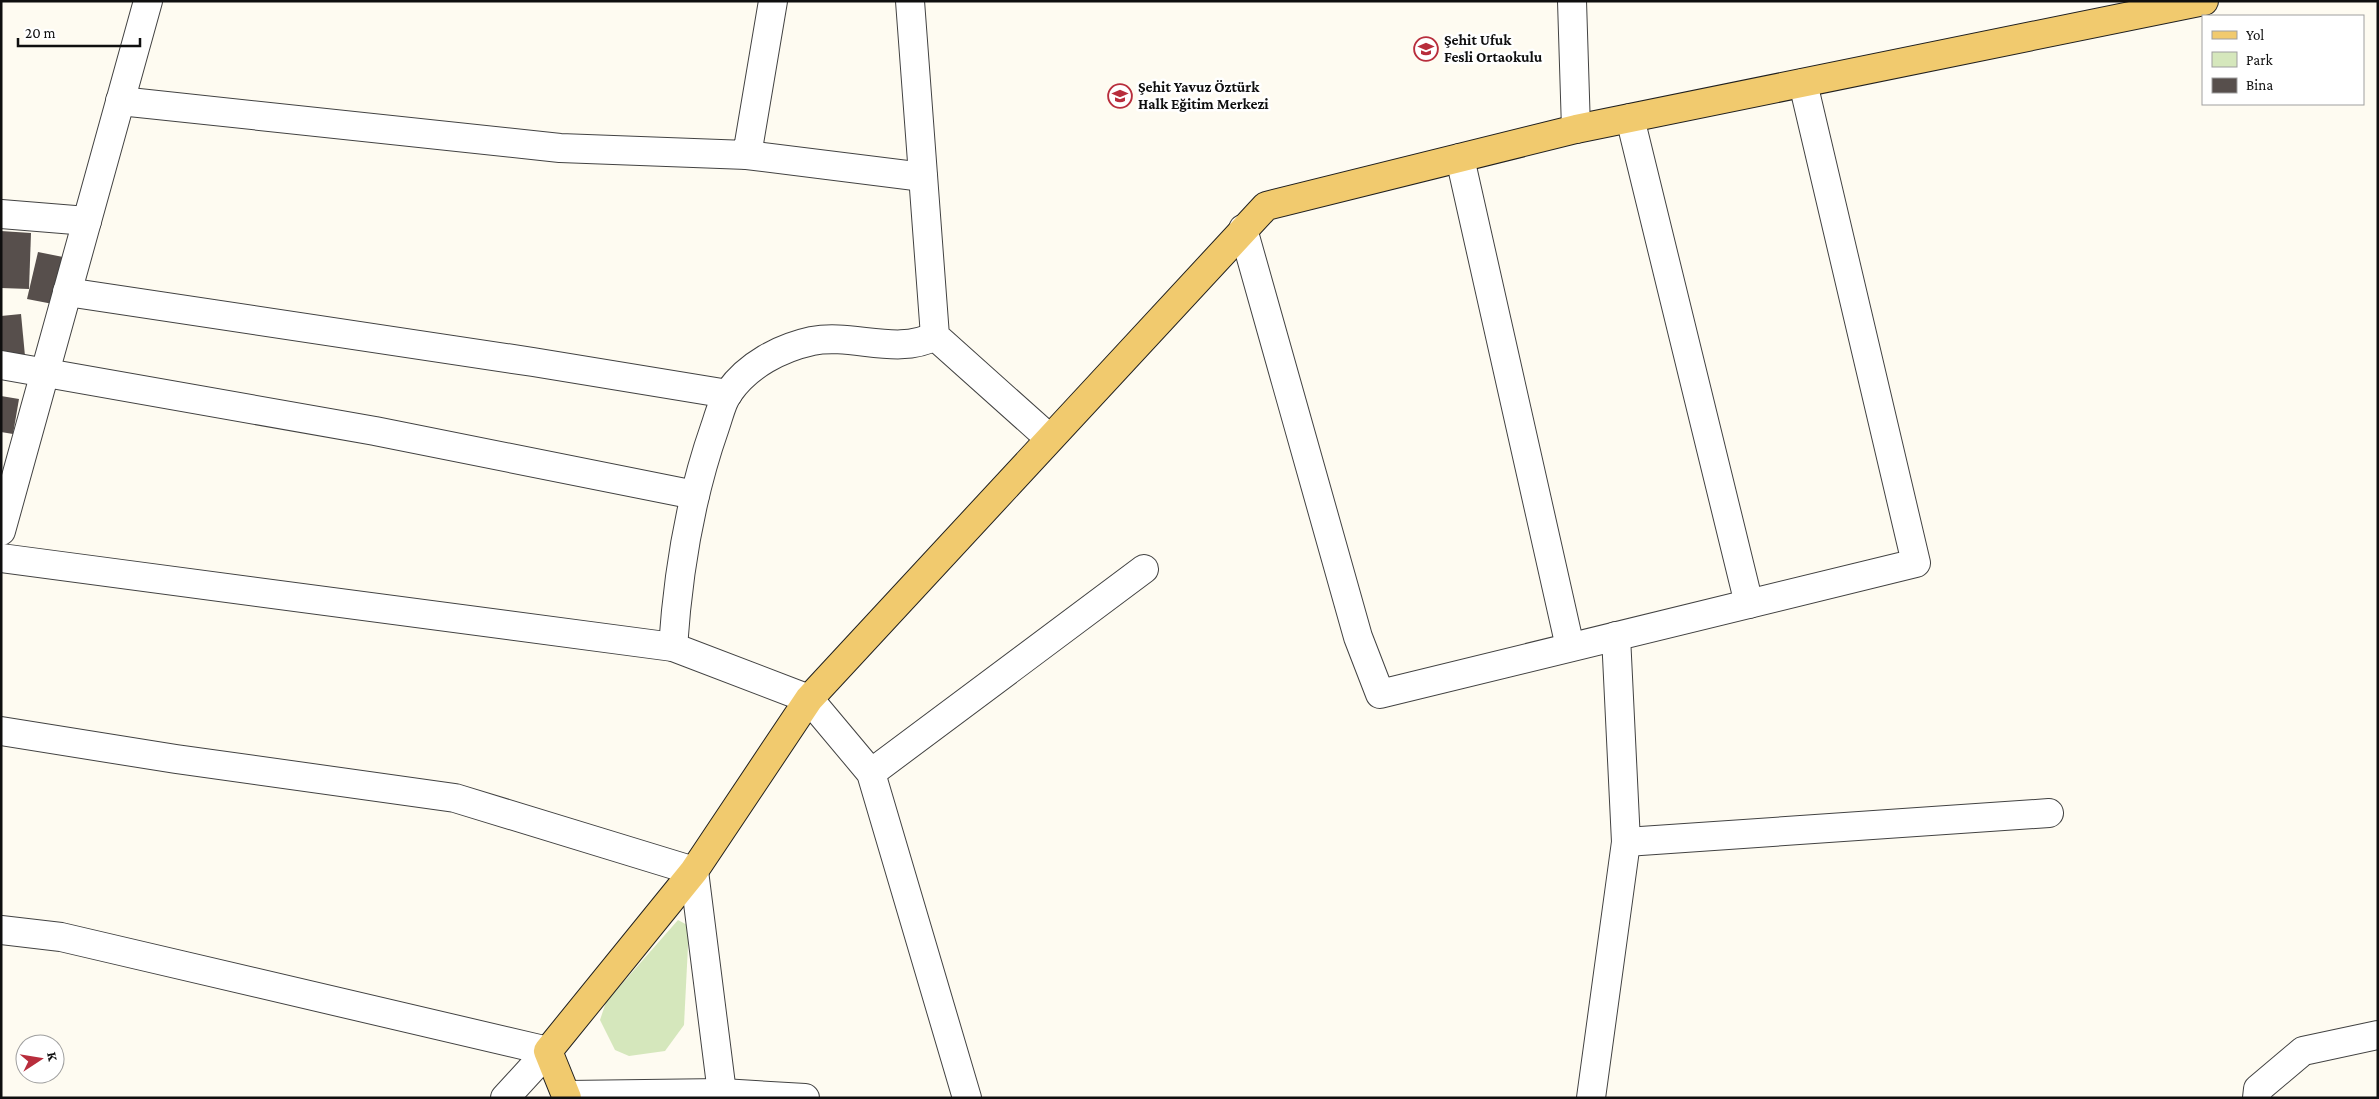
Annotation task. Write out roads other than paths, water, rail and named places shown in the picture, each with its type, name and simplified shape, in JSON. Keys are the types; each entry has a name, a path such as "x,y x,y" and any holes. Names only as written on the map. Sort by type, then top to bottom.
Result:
{"main road":[{"path":"567,1096 548,1051 694,871 809,699 1266,206 1576,129 1803,83 2128,9 2204,1"}],"street":[{"path":"1,531 148,1"},
{"path":"747,155 773,1"},
{"path":"910,1 935,336 1049,438"},
{"path":"1572,1 1576,129"},
{"path":"1243,229 1358,638 1380,694 1916,563 1803,83"},
{"path":"120,101 560,148 747,155 923,177"},
{"path":"1630,118 1749,604"},
{"path":"1460,158 1570,647"},
{"path":"1,214 87,221"},
{"path":"67,292 513,359 728,394"},
{"path":"673,647 677,596 695,495 709,444 728,394 755,366 772,355 798,345 832,338 906,346 922,343 935,336"},
{"path":"1,365 374,431 695,495"},
{"path":"1,558 673,647 809,699 871,773 967,1098"},
{"path":"871,773 1144,569"},
{"path":"1591,1098 1626,842 1616,636"},
{"path":"1,730 176,759 455,798 694,871 722,1093"},
{"path":"1626,842 2048,813"},
{"path":"1,930 60,936 548,1051 505,1098"},
{"path":"2258,1098 2258,1089 2303,1051 2378,1035"},
{"path":"567,1096 722,1093 806,1098"}],"place":[{"name":"Şehit Ufuk Fesli Ortaokulu","path":"1426,49"},
{"name":"Şehit Yavuz Öztürk Halk Eğitim Merkezi","path":"1120,96"}]}
